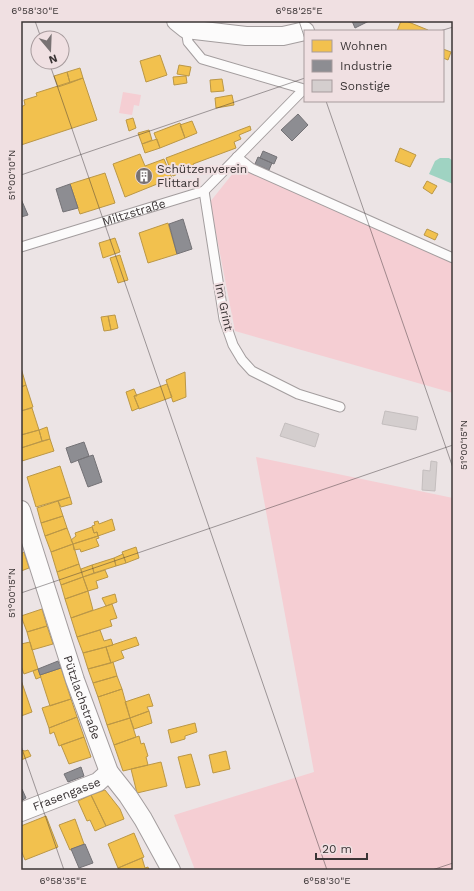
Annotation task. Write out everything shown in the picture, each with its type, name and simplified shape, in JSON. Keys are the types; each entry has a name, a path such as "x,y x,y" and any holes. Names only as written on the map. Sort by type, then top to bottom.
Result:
{"street":[{"name":"Miltzstraße","path":"181,25 246,36 284,36 304,31"},
{"name":"Pützlachstraße","path":"21,510 75,680 109,772 143,818 171,870"},
{"name":"Frasengasse","path":"21,812 98,782 109,772"}],"lane":[{"name":"Miltzstraße","path":"21,247 204,190 304,89 202,59 188,42 181,25"},
{"path":"236,157 251,168 453,258"},
{"name":"Im Grint","path":"204,190 224,319 233,345 242,360 252,371 298,394 340,407"}],"shaded area":[{"path":"123,92 141,95 139,106 134,105 132,115 119,113"},
{"path":"440,158 449,158 453,161 453,184 429,174 435,161"},
{"path":"242,162 453,257 453,393 235,331 210,202"},
{"path":"256,457 453,498 453,870 195,870 174,815 314,772"}],"building: Wohnen":[{"path":"401,21 406,21 428,30 397,30"},
{"path":"444,49 451,52 448,60 444,58"},
{"path":"160,55 167,75 146,82 140,61"},
{"path":"179,65 191,67 189,76 177,74"},
{"path":"80,68 83,78 70,83 67,72"},
{"path":"67,72 70,83 58,87 54,76"},
{"path":"186,76 187,83 174,85 173,77"},
{"path":"83,78 97,120 21,145 21,107 25,105 24,100 37,96 36,93"},
{"path":"222,79 224,91 211,92 210,80"},
{"path":"232,95 234,105 216,108 215,98"},
{"path":"133,118 136,128 129,131 126,120"},
{"path":"192,121 197,133 185,138 180,125"},
{"path":"180,123 185,138 160,148 154,133"},
{"path":"250,126 251,130 239,135 241,139 234,142 236,148 193,164 194,167 173,176 166,158"},
{"path":"149,130 152,140 142,144 138,133"},
{"path":"157,139 160,148 145,153 142,144"},
{"path":"400,148 416,155 410,167 395,161"},
{"name":"Schützenverein Flittard","path":"140,154 145,166 164,159 172,178 125,197 113,164"},
{"path":"105,173 115,203 80,214 70,184"},
{"path":"427,181 437,186 432,194 423,188"},
{"path":"168,223 177,254 148,263 139,233"},
{"path":"427,229 438,234 435,240 424,235"},
{"path":"115,238 120,252 103,258 99,243"},
{"path":"120,255 128,280 118,283 110,258"},
{"path":"115,315 118,328 111,330 108,316"},
{"path":"108,316 111,330 104,331 101,317"},
{"path":"21,368 26,385 21,387"},
{"path":"185,372 186,397 173,402 166,380"},
{"path":"167,384 172,397 139,409 134,396"},
{"path":"26,385 33,407 21,411 21,387"},
{"path":"134,389 137,396 134,396 139,408 132,411 126,392"},
{"path":"32,408 39,430 21,435 21,411"},
{"path":"47,427 50,439 42,441 39,430"},
{"path":"39,430 42,441 21,448 21,435"},
{"path":"50,439 54,451 22,461 21,448"},
{"path":"60,466 70,497 36,507 27,477"},
{"path":"70,497 72,504 61,507 58,501"},
{"path":"58,501 63,516 41,523 37,508"},
{"path":"63,516 67,528 45,536 41,523"},
{"path":"112,519 115,530 98,536 97,532 94,533 92,526 95,525 94,522 98,521 99,524"},
{"path":"92,527 94,533 97,532 98,536 73,544 71,540 76,536 75,533"},
{"path":"67,528 73,544 51,552 45,536"},
{"path":"98,536 99,538 96,539 99,546 81,552 80,549 74,550 73,544"},
{"path":"73,544 79,564 57,572 51,552"},
{"path":"136,547 139,558 126,563 122,552"},
{"path":"24,552 29,568 21,571 21,554"},
{"path":"123,554 126,563 116,566 114,558"},
{"path":"114,558 116,566 94,573 92,565"},
{"path":"79,564 83,577 61,585 57,572"},
{"path":"92,565 94,573 83,577 81,569"},
{"path":"105,570 108,577 96,581 98,588 88,591 83,577"},
{"path":"83,577 88,591 65,599 61,585"},
{"path":"88,591 93,610 71,618 65,599"},
{"path":"115,594 117,602 106,606 102,598"},
{"path":"112,604 117,618 110,620 112,626 77,637 71,618"},
{"path":"42,609 47,626 27,632 21,616"},
{"path":"47,626 53,644 32,650 27,632"},
{"path":"100,630 104,641 111,639 113,645 83,653 77,637"},
{"path":"136,637 139,645 121,651 124,658 111,663 106,647"},
{"path":"30,642 38,669 24,674 21,666 21,644"},
{"path":"106,647 111,663 88,669 83,653"},
{"path":"113,662 117,676 93,683 88,669"},
{"path":"61,668 71,699 50,706 40,675"},
{"path":"38,669 41,677 36,679 33,671"},
{"path":"117,676 122,689 98,697 93,683"},
{"path":"21,680 32,712 21,716"},
{"path":"122,689 130,718 107,725 98,697"},
{"path":"149,694 153,706 147,707 149,711 130,718 125,702"},
{"path":"71,699 77,717 49,728 42,708"},
{"path":"149,711 152,723 134,729 130,718"},
{"path":"77,717 84,737 59,746 54,732 50,734 49,728"},
{"path":"130,718 136,737 114,745 107,725"},
{"path":"195,723 197,732 185,736 185,739 171,743 168,730"},
{"path":"139,736 141,744 144,743 148,756 146,757 148,765 123,771 114,745"},
{"path":"84,737 91,757 69,764 61,745"},
{"path":"21,750 28,750 31,756 21,760"},
{"path":"226,751 230,769 213,773 209,755"},
{"path":"191,754 200,785 186,788 178,757"},
{"path":"161,762 167,786 137,793 131,769"},
{"path":"105,790 120,809 124,819 106,826 91,795"},
{"path":"91,795 106,826 95,831 90,820 87,821 78,801"},
{"path":"46,816 58,847 25,860 21,850 21,826"},
{"path":"75,819 84,844 70,850 59,825"},
{"path":"134,833 144,857 118,868 108,844"},
{"path":"142,858 145,868 148,867 149,870 119,870 118,868"}],"building: Industrie":[{"path":"352,21 369,21 355,28"},
{"path":"298,114 308,125 292,141 281,130"},
{"path":"263,151 277,157 274,164 260,158"},
{"path":"258,157 272,163 269,170 255,164"},
{"path":"70,184 78,208 63,212 56,189"},
{"path":"21,199 28,215 21,217"},
{"path":"183,219 192,249 177,254 169,224"},
{"path":"84,442 89,456 71,463 66,448"},
{"path":"93,455 102,482 88,487 78,460"},
{"path":"58,661 61,668 40,675 38,669"},
{"path":"81,767 84,776 68,782 64,774"},
{"path":"22,789 26,798 21,801 21,790"},
{"path":"85,844 93,863 79,868 71,849"}],"building: Sonstige":[{"path":"385,411 418,417 416,430 382,424"},
{"path":"285,423 319,434 315,447 280,436"},
{"path":"431,461 437,462 435,491 422,490 423,470 430,471"}],"place":[{"name":"Schützenverein Flittard","path":"144,176"}]}
